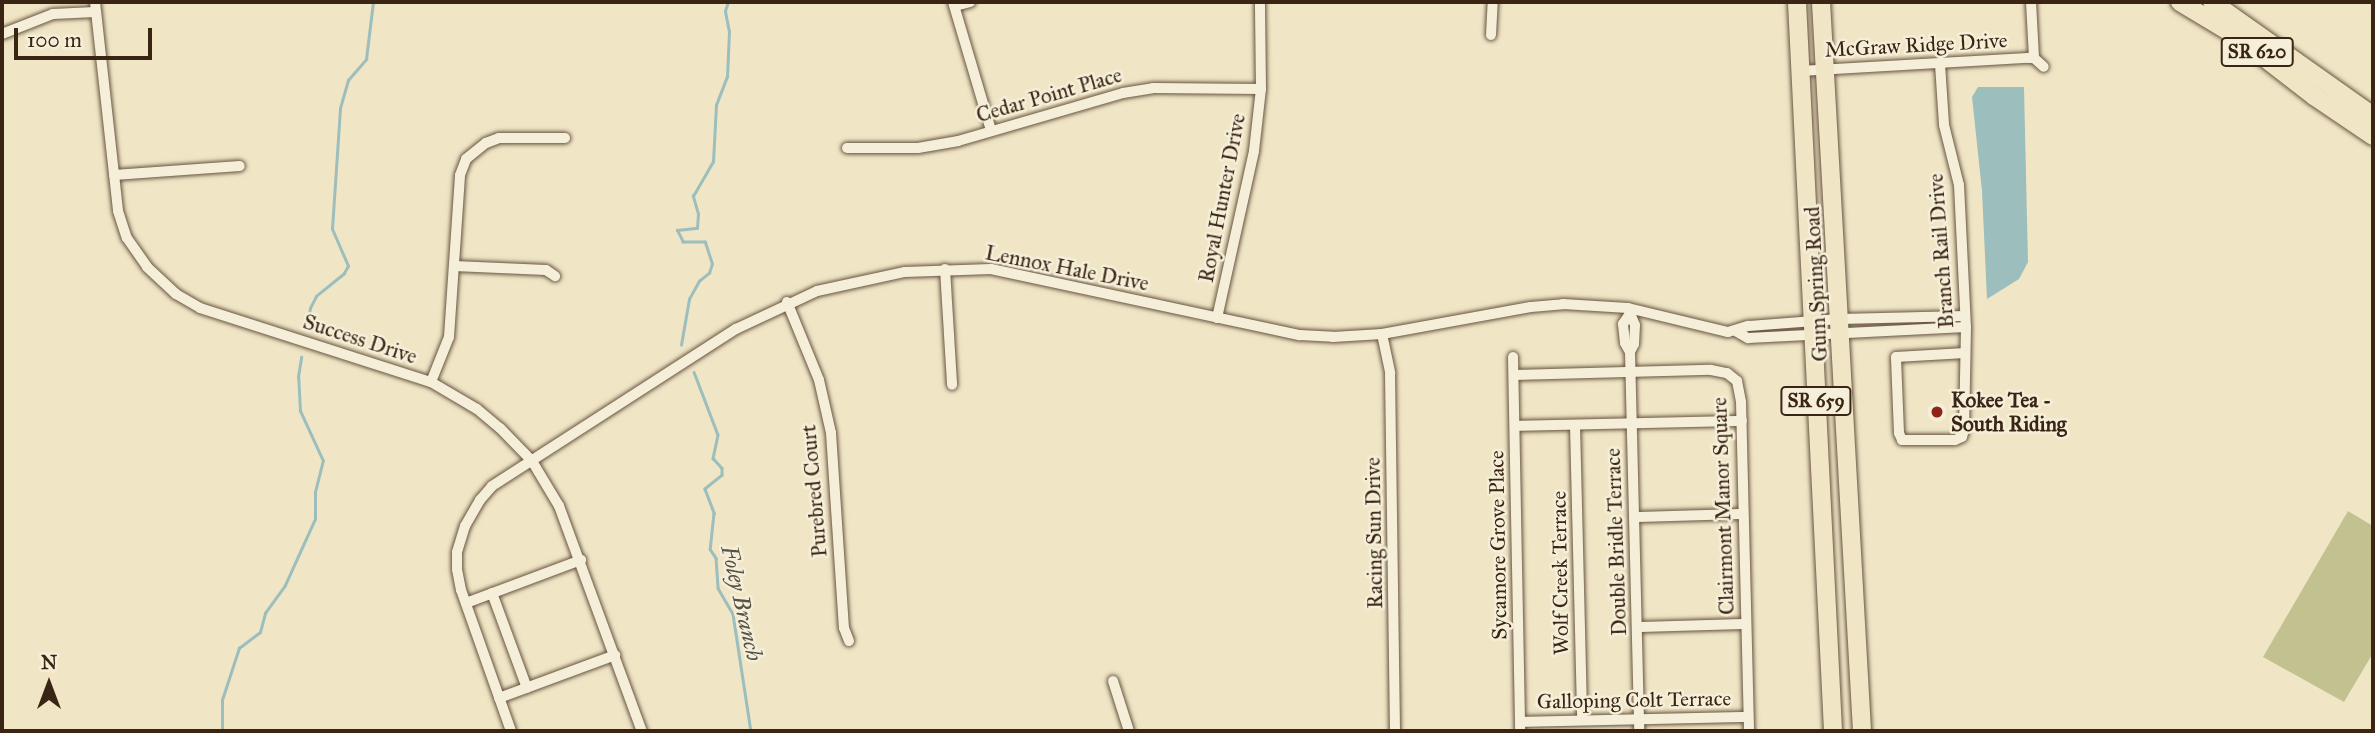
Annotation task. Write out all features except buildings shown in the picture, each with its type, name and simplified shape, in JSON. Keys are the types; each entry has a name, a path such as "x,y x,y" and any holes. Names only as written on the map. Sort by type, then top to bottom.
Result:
{"main road":[{"name":"Gum Spring Road","path":"1797,2 1833,731"},
{"name":"Gum Spring Road","path":"1821,2 1862,731"},
{"name":"SR 620","path":"2180,2 2235,35 2314,96 2373,136"},
{"name":"SR 620","path":"2211,2 2373,116"}],"street":[{"path":"970,2 954,4 991,130"},
{"name":"Royal Hunter Drive","path":"1217,318 1250,174 1261,89 1260,2"},
{"path":"1491,34 1493,2"},
{"name":"McGraw Ridge Drive","path":"2031,2 2034,58 2044,67"},
{"path":"2,34 53,14 95,7"},
{"name":"Success Drive","path":"95,7 118,211 127,238 147,267 176,294 200,307 430,382 477,409 532,461 559,506 642,731"},
{"name":"McGraw Ridge Drive","path":"1800,71 2034,58"},
{"name":"Branch Rail Drive","path":"1940,64 1944,125 1959,185 1965,322 1965,354 1962,437 1902,440 1899,433 1896,357 1965,354"},
{"name":"Cedar Point Place","path":"847,148 918,148 958,141 1123,93 1153,88 1261,89"},
{"path":"430,382 449,337 460,175 466,159 486,143 499,138 565,138"},
{"path":"114,175 240,166"},
{"path":"454,266 546,270 555,275"},
{"path":"945,269 952,385"},
{"name":"Lennox Hale Drive","path":"511,731 466,603 457,569 457,552 465,526 492,486 736,328 787,302 876,276 945,269 991,269 1300,335 1382,334 1531,307 1574,304 1629,312 1709,330 1737,332 1748,326 1813,328 1965,322"},
{"name":"Purebred Court","path":"787,302 819,380 831,433 844,628 849,641"},
{"name":"Double Bridle Terrace","path":"1629,312 1623,324 1625,343 1630,352 1639,726"},
{"name":"Racing Sun Drive","path":"1382,334 1390,373 1395,731"},
{"name":"Sycamore Grove Place","path":"1513,357 1520,727"},
{"name":"Clairmont Manor Square","path":"1514,375 1711,370 1727,373 1739,387 1749,731"},
{"path":"1515,426 1742,421"},
{"name":"Wolf Creek Terrace","path":"1575,425 1582,720"},
{"path":"1635,516 1743,514"},
{"path":"466,603 581,560"},
{"path":"492,593 527,688"},
{"path":"1637,627 1746,624"},
{"path":"499,698 615,655"},
{"path":"1114,681 1129,731"},
{"name":"Galloping Colt Terrace","path":"1520,727 1582,720 1639,726 1748,717"}],"green space":[{"path":"2348,511 2373,526 2373,653 2344,702 2263,657"}],"water":[{"path":"1978,87 2024,87 2028,262 2019,279 1987,299 1982,191 1972,97"}],"waterway":[{"path":"307,324 316,296 344,273 348,266 332,229 340,108 348,80 366,59 373,2"},
{"name":"Foley Branch","path":"681,345 689,299 699,281 709,273 712,264 705,242 683,242 677,230 697,228 698,214 693,196 713,162 716,105 727,77 729,32 725,11 728,2"},
{"path":"222,731 222,700 239,648 260,632 265,613 285,585 315,519 315,492 323,461 300,411 298,377 301,357"},
{"name":"Foley Branch","path":"694,372 718,435 713,458 722,468 722,475 705,489 714,513 710,549 716,558 718,588 733,614 751,731"}],"place":[{"name":"Kokee Tea - South Riding","path":"1937,412"}]}
